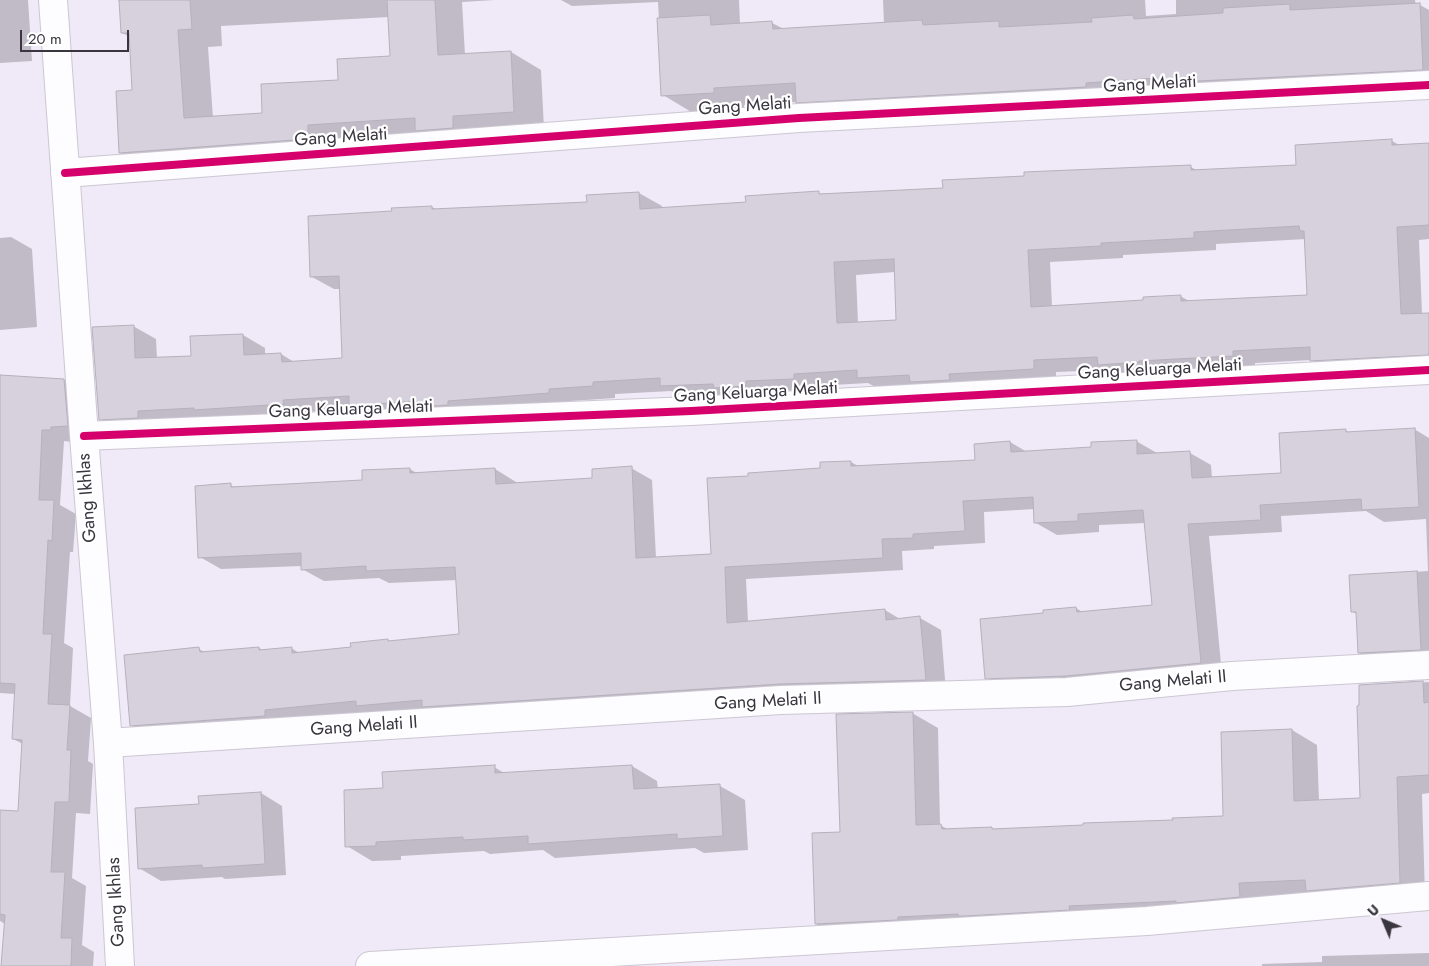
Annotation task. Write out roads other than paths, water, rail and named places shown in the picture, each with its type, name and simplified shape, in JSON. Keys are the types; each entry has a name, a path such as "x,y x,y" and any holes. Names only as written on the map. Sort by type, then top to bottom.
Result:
{"street":[{"name":"Gang Ikhlas","path":"53,0 108,743 120,966"},
{"name":"Gang Melati","path":"65,174 799,118 1429,85"},
{"name":"Gang Keluarga Melati","path":"84,436 681,412 1429,370"},
{"name":"Gang Melati II","path":"108,743 781,700 1066,692 1232,676 1429,665"},
{"path":"370,966 1148,922 1429,896"}]}
